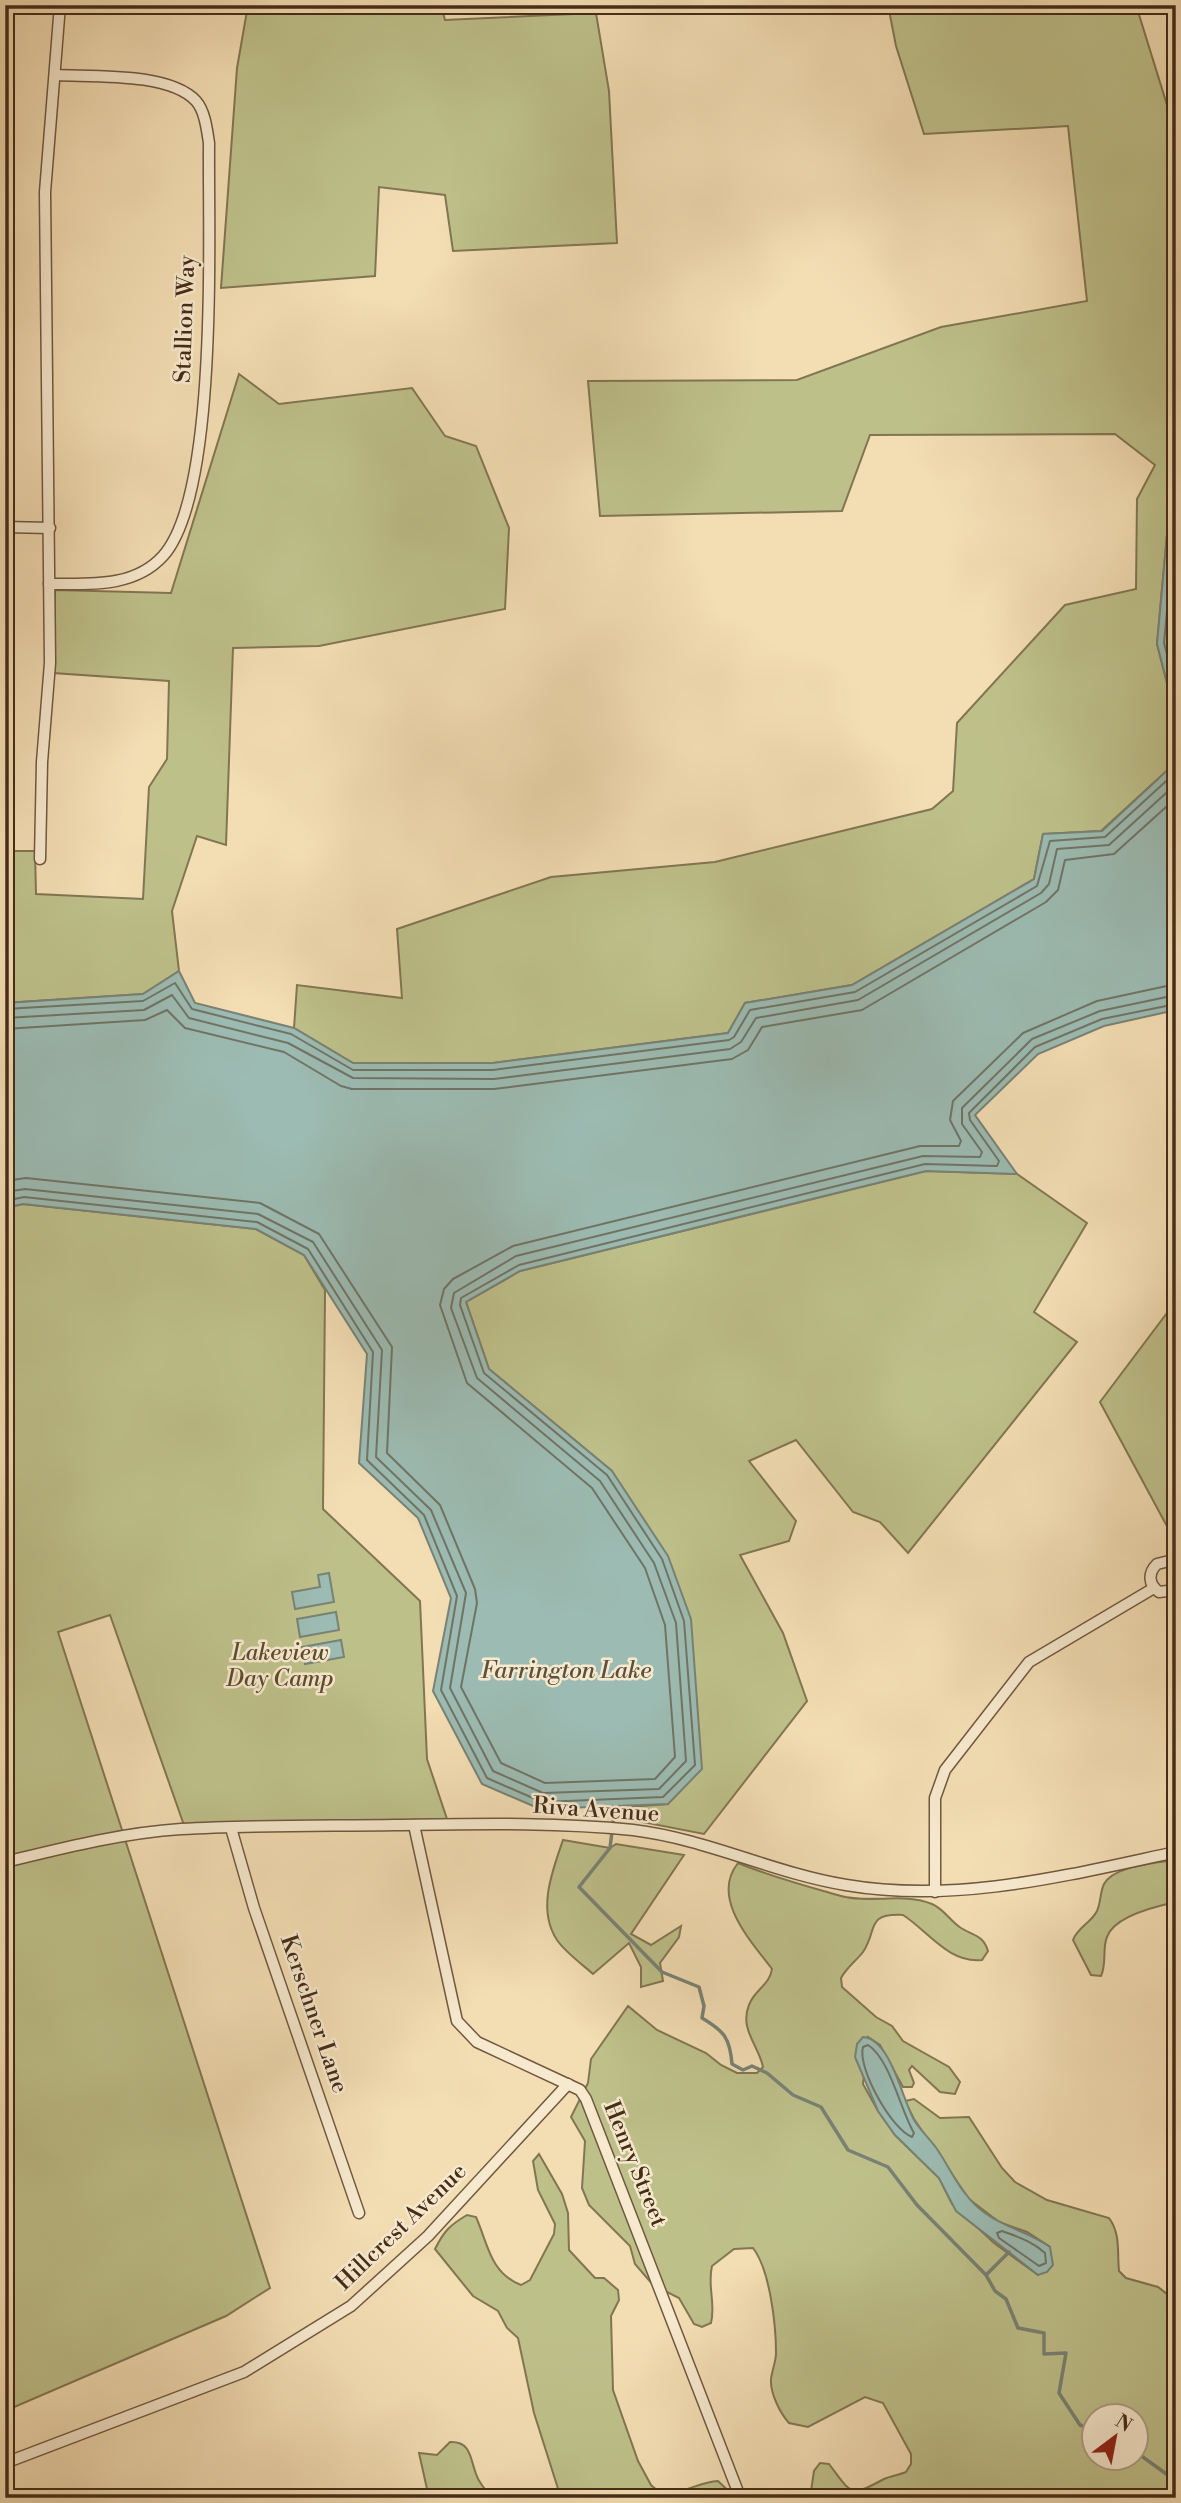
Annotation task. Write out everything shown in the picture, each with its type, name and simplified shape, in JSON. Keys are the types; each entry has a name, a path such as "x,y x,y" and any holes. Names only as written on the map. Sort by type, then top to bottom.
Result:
{"street":[{"path":"40,859 42,762 50,663 45,191 60,5"},
{"name":"Stallion Way","path":"49,584 102,584 133,577 163,556 184,523 192,494 206,372 207,328 209,143 206,122 195,101 154,80 56,75"},
{"path":"5,527 50,528"},
{"path":"1176,1564 1163,1561 1152,1569 1150,1575 1154,1588 1166,1594 1176,1590"},
{"path":"935,1892 935,1798 945,1770 1029,1661 1154,1588"},
{"name":"Riva Avenue","path":"5,1862 87,1843 137,1835 231,1828 414,1825 619,1829 694,1841 802,1876 849,1886 935,1892 1014,1885 1176,1852"},
{"name":"Henry Street","path":"414,1825 457,2021 477,2042 580,2090 586,2099 612,2160 740,2497"},
{"name":"Kerschner Lane","path":"231,1828 254,1908 359,2213"},
{"name":"Hillcrest Avenue","path":"5,2463 244,2372 351,2306 428,2236 568,2084"}],"green space":[{"path":"248,5 441,5 445,20 596,13 609,91 617,243 453,251 445,195 379,187 375,276 221,288 237,68"},
{"path":"888,5 1136,5 1176,134 1176,495 1171,491 1157,644 1176,718 1176,753 1172,766 1101,831 1043,834 1034,879 852,985 745,1003 728,1033 493,1063 353,1063 294,1028 297,985 402,998 397,929 551,877 715,862 932,809 953,791 957,723 1065,605 1136,589 1137,499 1155,465 1115,434 870,435 842,511 600,516 588,381 797,380 941,327 1087,301 1068,126 924,134 896,46"},
{"path":"239,374 279,404 412,388 445,436 476,446 509,528 505,609 319,646 233,648 226,845 197,836 172,911 179,971 143,994 5,1003 5,851 35,851 36,894 143,899 149,787 167,759 169,681 53,673 55,590 171,593"},
{"path":"926,1171 1017,1174 1087,1223 1034,1312 1077,1342 908,1553 880,1522 853,1512 796,1440 749,1461 796,1521 789,1541 740,1555 783,1633 807,1701 704,1834 627,1819 628,1807 668,1804 612,1471 489,1369 466,1302 520,1271"},
{"name":"Lakeview Day Camp","path":"23,1204 256,1229 304,1255 325,1290 323,1509 420,1601 427,1759 447,1819 185,1828 110,1615 58,1632 270,2288 226,2316 5,2411 5,1514 14,1511 5,1486 5,1208"},
{"path":"1176,1301 1176,1543 1100,1402"},
{"path":"563,1840 610,1848 616,1844 684,1855 631,1934 651,1945 681,1926 679,1937 660,1963 663,1981 641,1987 641,1967 629,1943 593,1974 557,1940 551,1928 547,1904 551,1878"},
{"path":"1176,1859 1176,1902 1137,1913 1118,1923 1107,1937 1101,1976 1091,1975 1073,1940 1097,1911 1104,1884 1109,1878 1126,1869"},
{"path":"738,1863 841,1896 864,1899 899,1898 932,1904 957,1925 984,1942 988,1951 982,1960 970,1960 949,1952 903,1915 883,1917 874,1924 863,1952 841,1978 842,1987 876,2017 892,2026 903,2041 949,2067 960,2082 955,2094 940,2092 912,2066 909,2070 914,2083 912,2087 903,2087 880,2045 868,2037 863,2084 895,2135 939,2178 952,2204 994,2243 1038,2275 1050,2247 1027,2232 999,2222 969,2199 914,2119 905,2101 914,2099 940,2118 969,2117 1002,2168 1015,2182 1047,2200 1109,2218 1117,2237 1119,2271 1126,2278 1158,2287 1176,2301 1176,2498 810,2498 814,2471 820,2463 829,2464 847,2487 857,2491 906,2472 911,2464 911,2454 883,2403 865,2397 808,2427 789,2423 772,2390 771,2379 776,2353 773,2313 764,2270 753,2248 734,2249 712,2266 711,2323 702,2327 694,2324 679,2298 653,2285 635,2264 630,2246 589,2205 582,2188 585,2141 571,2117 588,2083 591,2059 628,2006 657,2030 706,2053 737,2073 757,2073 763,2067 746,2022 751,2000 771,1975 772,1969 737,1919 729,1890 731,1876"},
{"path":"539,2154 562,2194 568,2213 569,2250 595,2278 604,2278 618,2290 619,2300 611,2316 613,2390 638,2461 651,2485 658,2491 674,2492 718,2481 736,2498 561,2498 534,2413 518,2338 507,2328 498,2311 473,2296 435,2249 456,2222 467,2215 476,2217 496,2265 511,2280 521,2285 530,2280 554,2234 555,2224 538,2190 533,2161"},
{"path":"450,2442 466,2447 479,2481 493,2498 429,2498 419,2453 437,2455"}],"water":[{"path":"1171,490 1176,495 1176,718 1157,644"},
{"name":"Farrington Lake","path":"1176,753 1176,1010 1104,1026 1038,1054 975,1115 1017,1174 926,1171 520,1271 466,1302 489,1369 612,1471 668,1556 691,1619 702,1769 668,1804 540,1809 482,1784 433,1691 451,1598 418,1518 359,1463 367,1354 304,1255 256,1229 23,1204 5,1208 5,1003 143,994 179,971 195,1003 294,1028 353,1063 493,1063 728,1033 745,1003 852,985 1034,879 1043,834 1102,831 1172,766"},
{"path":"329,1573 334,1602 295,1609 292,1592 320,1587 318,1575"},
{"path":"336,1612 339,1630 300,1637 297,1619"},
{"path":"341,1640 344,1657 305,1664 302,1647"},
{"path":"863,2037 873,2040 881,2048 894,2071 914,2120 977,2207 1001,2223 1050,2247 1053,2265 1047,2272 1038,2275 956,2211 939,2178 895,2135 878,2111 855,2057 857,2044"}],"waterway":[{"path":"615,1807 610,1848 579,1887 662,1972 699,1987 704,2006 702,2018 724,2036 730,2048 732,2064 743,2070 752,2066 767,2073 793,2095 821,2107 848,2150 888,2167 917,2205 986,2275 995,2291 1006,2299 1018,2328 1044,2333 1044,2354 1066,2353 1059,2393 1080,2425"},
{"path":"986,2275 1009,2252"},
{"path":"1150,2462 1176,2481"}]}
